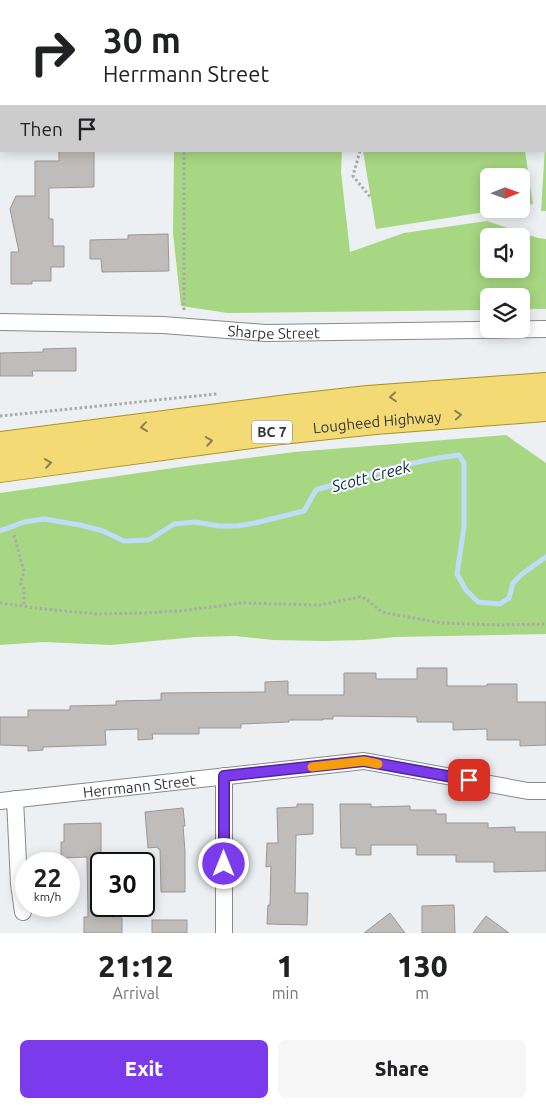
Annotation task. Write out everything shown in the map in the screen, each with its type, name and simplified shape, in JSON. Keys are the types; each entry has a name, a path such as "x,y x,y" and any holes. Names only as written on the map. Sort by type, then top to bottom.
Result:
{"main road":[{"name":"Lougheed Highway","path":"0,445 368,399 546,386"},
{"name":"Lougheed Highway","path":"0,469 272,432 374,421 546,408"}],"street":[{"name":"Sharpe Street","path":"0,322 163,325 266,333 546,329"},
{"name":"Herrmann Street","path":"8,800 364,761 528,791 546,791"},
{"path":"224,776 224,933"},
{"path":"8,800 15,853"}],"path":[{"path":"184,152 184,310"},
{"path":"360,152 353,176 371,198"},
{"path":"14,535 24,572 20,583 24,589 24,606"},
{"path":"0,602 97,614 180,611 242,603 320,605 360,597 366,599 382,612 441,623 546,624"}],"green space":[{"path":"174,152 342,152 341,172 350,252 404,233 487,221 508,228 480,228 480,278 530,278 530,235 546,239 546,309 530,309 530,288 480,288 480,310 228,313 181,306 173,233"},
{"path":"363,152 525,152 528,168 480,168 480,213 376,229"},
{"path":"545,152 546,152 546,211 541,211"},
{"path":"530,184 533,204 530,204"},
{"path":"506,435 546,463 546,634 396,637 325,641 273,640 236,636 196,637 111,645 43,642 0,645 0,493 294,452"}],"building":[{"path":"59,152 94,152 94,187 49,188 49,219 53,219 53,246 64,246 64,267 51,267 51,281 32,281 32,284 11,284 11,252 19,252 10,209 16,196 35,196 35,161 59,161"},
{"path":"168,234 169,271 102,272 101,259 90,259 90,240 128,239 128,235"},
{"path":"76,348 76,371 32,371 33,376 0,376 0,353 43,352 43,349"},
{"path":"417,668 447,668 447,686 517,684 517,702 546,702 546,745 520,746 520,740 487,740 487,729 453,730 453,722 417,722 417,717 333,716 333,719 323,720 289,720 289,722 241,724 241,728 199,728 199,734 152,734 153,739 138,740 138,729 105,730 106,745 43,747 43,750 28,751 28,746 0,745 0,717 28,717 28,710 70,710 70,706 116,705 116,701 161,700 161,693 265,692 265,682 288,681 288,695 344,695 344,673 376,673 376,679 417,679"},
{"path":"297,804 313,804 313,834 296,835 295,893 308,893 307,925 267,924 268,905 270,905 271,866 266,867 267,843 278,843 277,808 297,807"},
{"path":"340,804 371,804 371,807 410,806 410,810 436,810 436,814 446,814 446,823 488,823 488,828 515,827 515,832 546,832 546,871 494,872 494,862 456,862 456,855 417,855 417,845 371,845 371,855 356,855 356,848 341,848"},
{"path":"183,808 185,826 183,826 185,892 161,892 160,849 158,847 148,848 145,812"},
{"path":"101,823 101,852 90,852 90,917 122,918 122,933 84,933 84,917 88,917 87,857 80,857 80,852 61,852 61,842 64,842 64,824"},
{"path":"454,905 455,933 422,933 422,906"},
{"path":"390,913 405,933 364,933"},
{"path":"486,916 509,933 473,933"},
{"path":"152,920 187,920 187,933 152,933"}],"waterway":[{"name":"Scott Creek","path":"0,531 24,522 44,519 103,531 124,541 149,540 174,524 195,522 219,526 237,526 304,511 316,490 405,465 459,455 464,463 464,527 457,574 466,590 478,602 500,604 509,598 513,583 546,557"}],"slow traffic":[{"path":"312,767 364,761 378,764"}],"route":[{"path":"224,864 224,776 364,761 469,780"}]}
